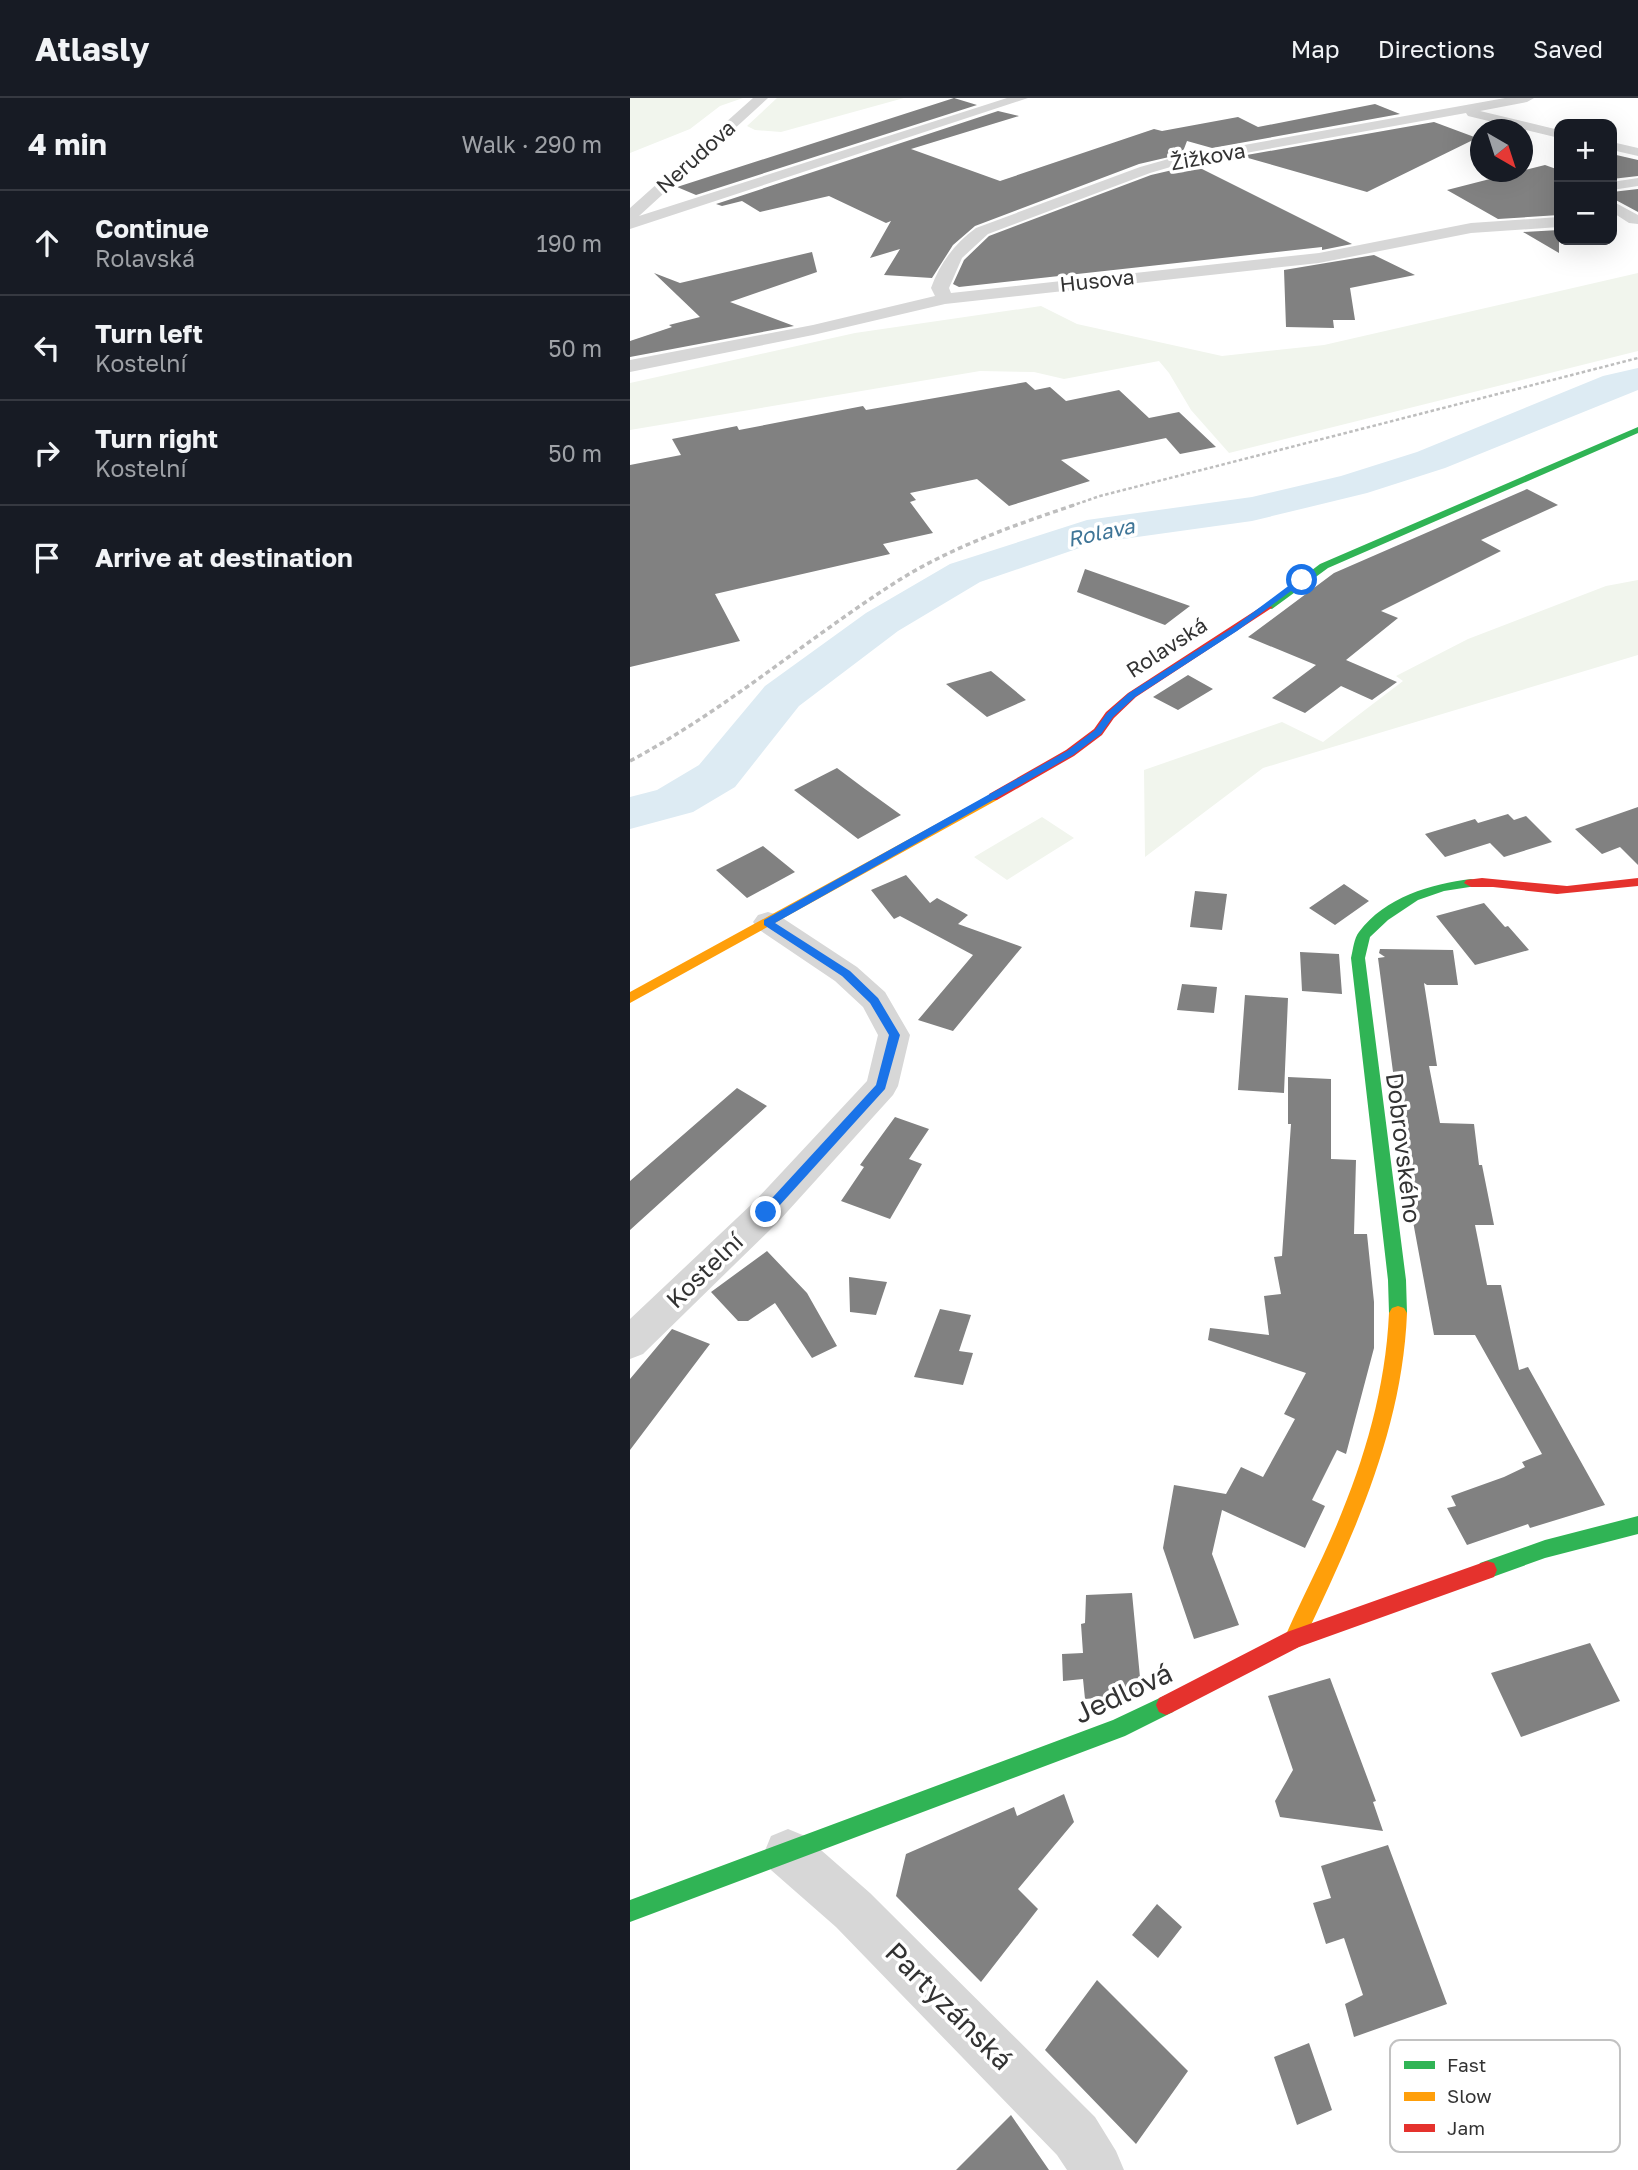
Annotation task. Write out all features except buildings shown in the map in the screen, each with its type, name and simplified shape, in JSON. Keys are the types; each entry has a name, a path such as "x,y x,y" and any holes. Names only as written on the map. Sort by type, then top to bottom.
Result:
{"street":[{"name":"Nerudova","path":"630,216 761,98"},
{"path":"630,224 1021,98"},
{"name":"Žižkova","path":"945,299 940,288 943,276 964,243 982,231 1145,170 1172,162 1527,98"},
{"path":"1460,110 1554,133"},
{"path":"1617,147 1638,152"},
{"path":"1617,185 1638,182"},
{"path":"642,183 666,183"},
{"path":"1617,209 1636,219"},
{"path":"1617,220 1636,219"},
{"name":"Husova","path":"633,363 813,330 945,299 1022,288 1319,258 1471,228 1554,222"},
{"name":"Rolavská","path":"630,998 1070,753 1098,732 1110,715 1132,695 1235,630 1324,566 1638,430"},
{"name":"Dobrovského","path":"1294,1639 1351,1518 1380,1431 1399,1348 1397,1280 1358,958 1364,935 1383,917 1413,897 1442,887 1488,881 1557,890 1592,889 1638,882"},
{"name":"Kostelní","path":"630,1342 766,1212 881,1086 894,1035 874,1000 846,974 768,922"},
{"name":"Jedlová","path":"630,1911 1118,1728 1294,1639 1545,1549 1638,1525"},
{"name":"Partyzánská","path":"788,1853 853,1910 1076,2136 1097,2170"}],"shaded area":[{"path":"630,98 743,98 720,106 690,129 630,153"},
{"path":"777,98 904,98 781,132 755,130 747,126"},
{"path":"1638,273 1638,351 1229,453 1191,410 1159,361 1064,379 1034,372 980,371 630,430 630,383 855,333 1041,306 1077,324 1222,356 1324,345"},
{"path":"1638,580 1638,655 1263,768 1145,857 1144,770 1282,722 1323,742 1403,681 1396,676 1468,639 1606,586"},
{"path":"1042,817 1074,838 1007,880 974,857"}],"waterway":[{"name":"Rolava","path":"630,813 675,801 717,776 782,696 882,622 965,573 1087,532 1252,509 1353,485 1431,460 1616,384 1638,379"}],"railway":[{"path":"1071,506 1100,496 1638,358"},
{"path":"630,761 733,697 862,604 917,569 984,538 1077,504"}],"traffic: fast":[{"path":"1268,607 1324,566 1638,430"},
{"path":"1398,1313 1397,1280 1358,958 1364,935 1383,917 1413,897 1442,887 1471,883"},
{"path":"1487,1570 1545,1549 1638,1525"},
{"path":"630,1911 1118,1729 1166,1705"}],"traffic: slow":[{"path":"630,998 993,797"},
{"path":"1294,1639 1330,1563 1364,1481 1378,1438 1396,1354 1398,1313"}],"traffic: jam":[{"path":"993,797 1070,753 1098,732 1110,715 1132,695 1268,607"},
{"path":"1471,883 1493,882 1567,890 1638,882"},
{"path":"1166,1705 1294,1639 1487,1570"}],"route":[{"path":"766,1212 881,1086 894,1035 874,1000 846,974 768,922 1070,753 1098,732 1110,715 1132,695 1235,630 1302,580"}]}
